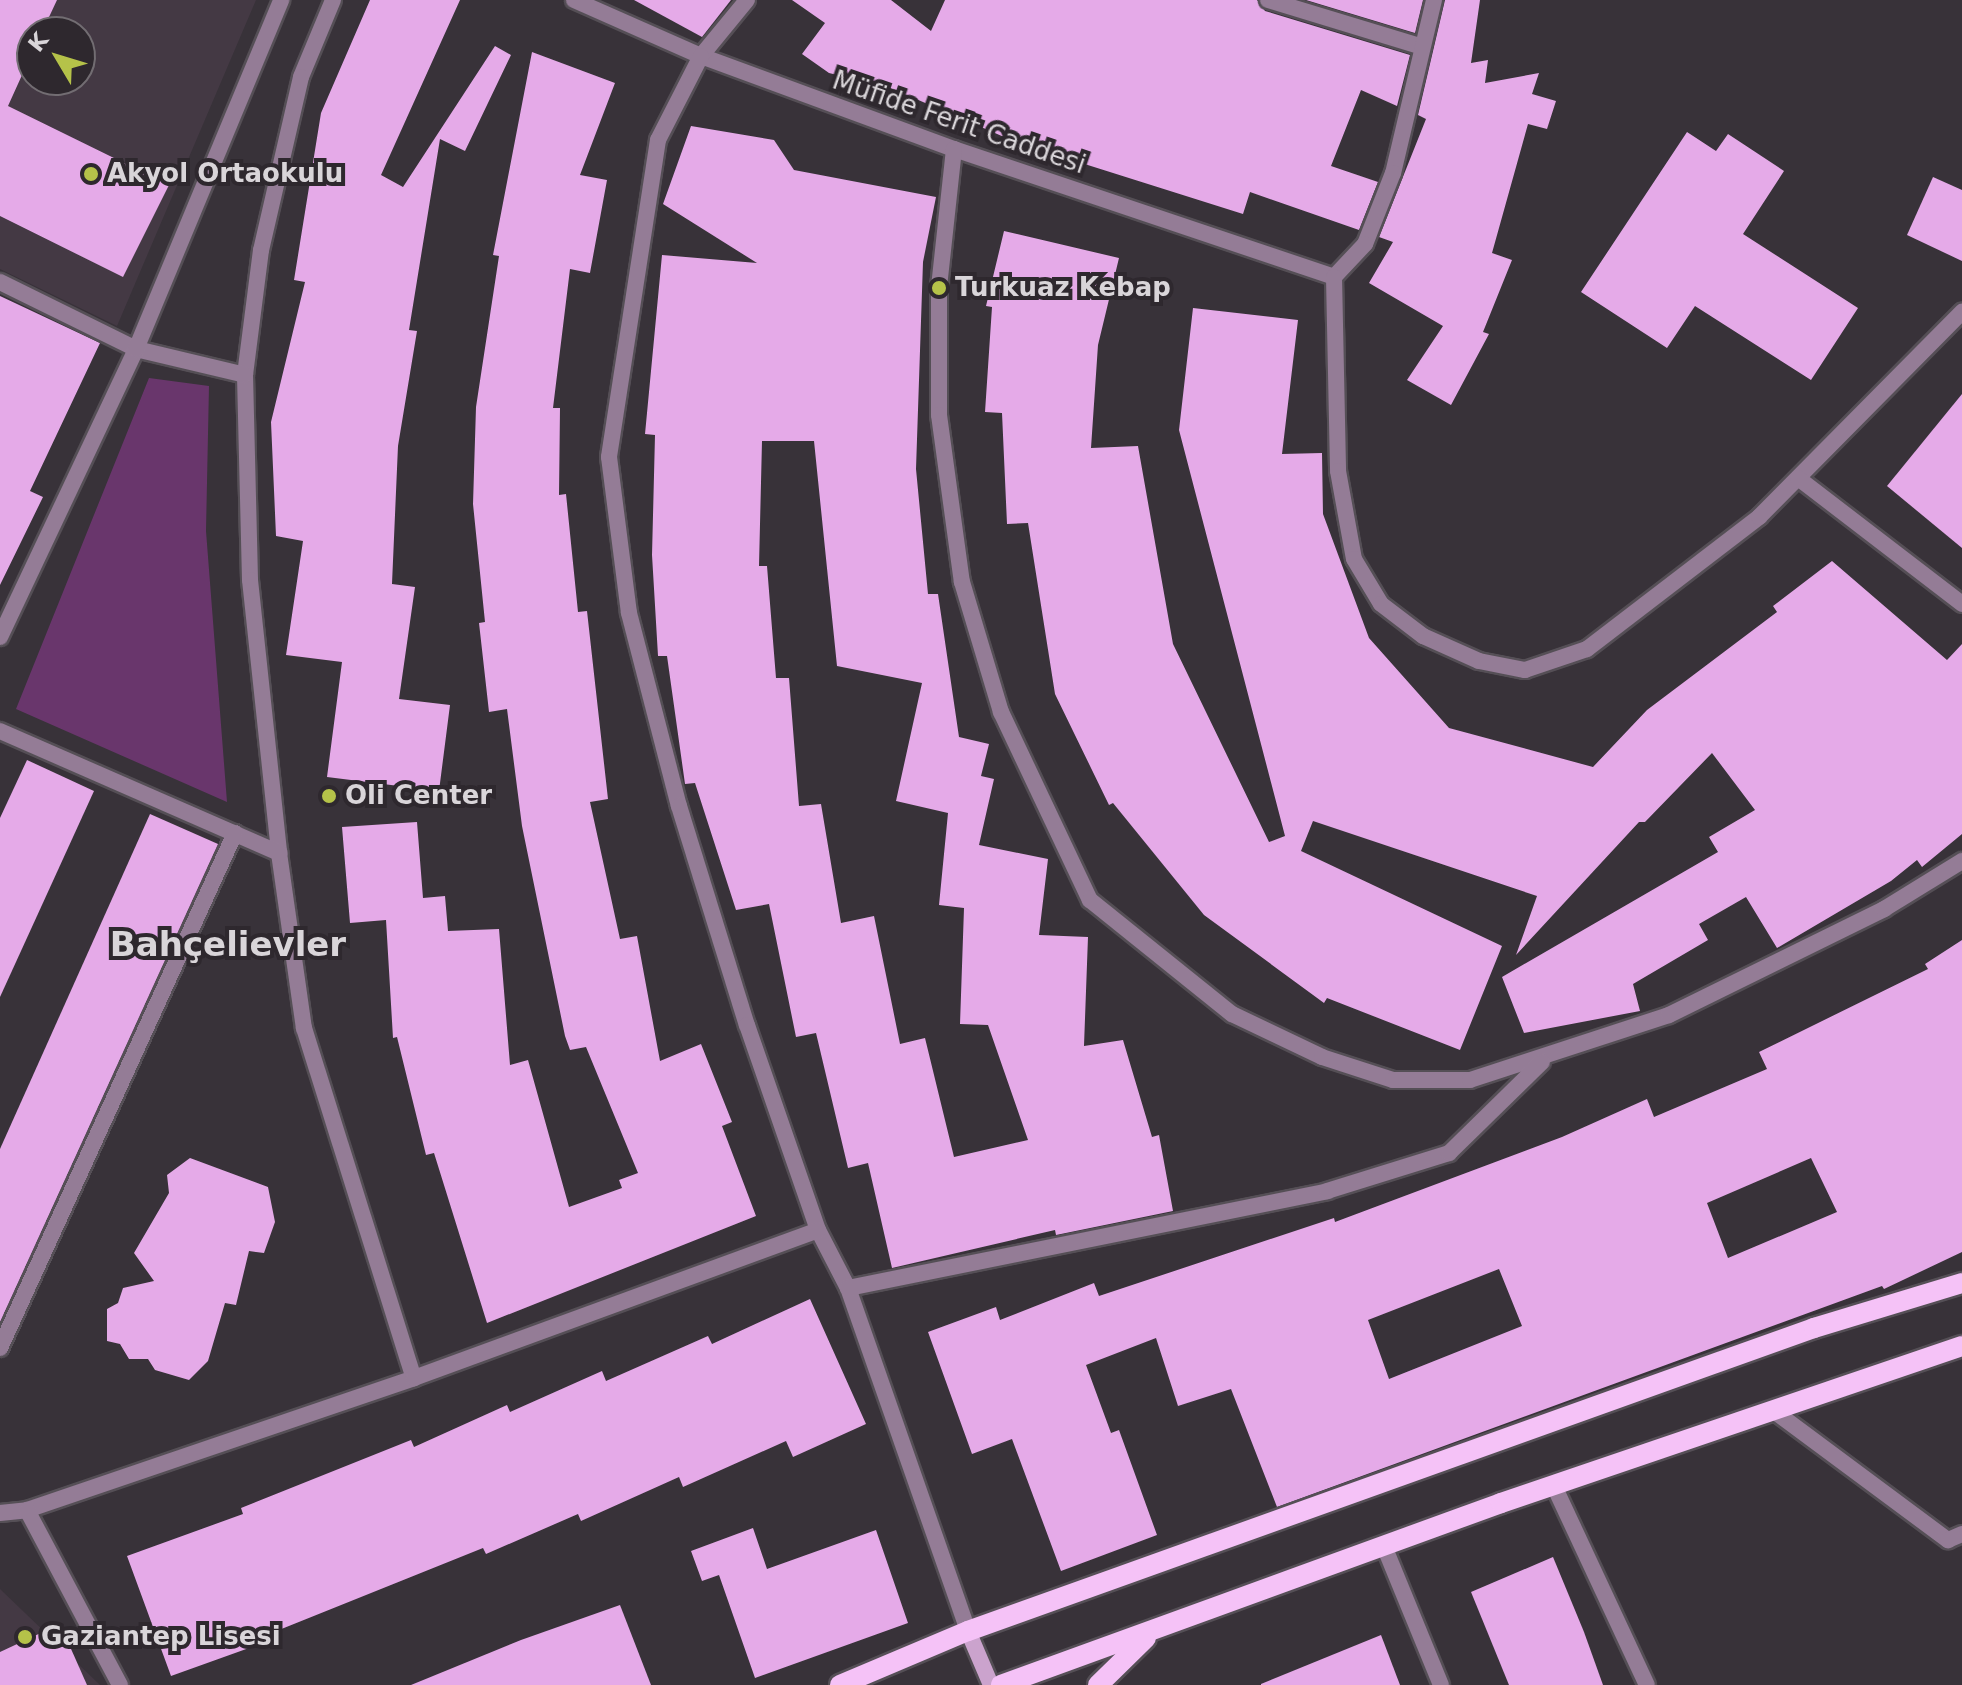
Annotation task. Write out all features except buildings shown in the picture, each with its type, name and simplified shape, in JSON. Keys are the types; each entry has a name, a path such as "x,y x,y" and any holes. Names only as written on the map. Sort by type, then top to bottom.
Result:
{"main road":[{"path":"840,1685 968,1631 1814,1328 1962,1283"},
{"path":"1001,1685 1384,1546 1962,1346"},
{"path":"1098,1685 1157,1629"},
{"path":"968,1631 991,1685"}],"street":[{"path":"0,637 136,349 281,0"},
{"path":"333,0 294,105 261,250 245,375 250,580 279,853 304,1028 414,1378"},
{"name":"Müfide Ferit Caddesi","path":"574,0 701,56 954,149 1334,277"},
{"path":"747,0 701,56 658,140 609,457 629,613 679,806 818,1230 848,1288 968,1631"},
{"path":"1268,0 1419,46"},
{"path":"1434,0 1419,46 1393,173 1365,244 1334,277 1338,471 1354,559 1381,604 1423,636 1479,661 1525,670 1587,649 1759,517 1962,312"},
{"path":"954,149 939,288 939,415 962,582 1001,712 1090,900 1232,1014 1322,1057 1393,1080 1470,1080 1544,1059 1669,1015 1884,909 1962,861"},
{"path":"0,282 136,349 245,375"},
{"path":"1798,478 1962,604"},
{"path":"0,731 279,853"},
{"path":"0,1348 235,833"},
{"path":"848,1288 1327,1191 1449,1153 1544,1059"},
{"path":"0,1513 27,1510 414,1378 818,1230"},
{"path":"1774,1411 1948,1540 1962,1534"},
{"path":"1555,1488 1647,1685"},
{"path":"27,1510 120,1685"},
{"path":"1384,1546 1441,1685"}],"shaded area":[{"name":"Akyol Ortaokulu","path":"0,0 256,0 117,326 0,269"},
{"path":"149,378 209,386 206,531 227,802 16,709"},
{"name":"Gaziantep Lisesi","path":"0,1589 100,1685 0,1685"}],"place":[{"name":"Akyol Ortaokulu","path":"91,174"},
{"name":"Turkuaz Kebap","path":"939,288"},
{"name":"Oli Center","path":"329,796"},
{"name":"Gaziantep Lisesi","path":"25,1637"}],"district":[{"name":"Bahçelievler","path":"228,945"}]}
